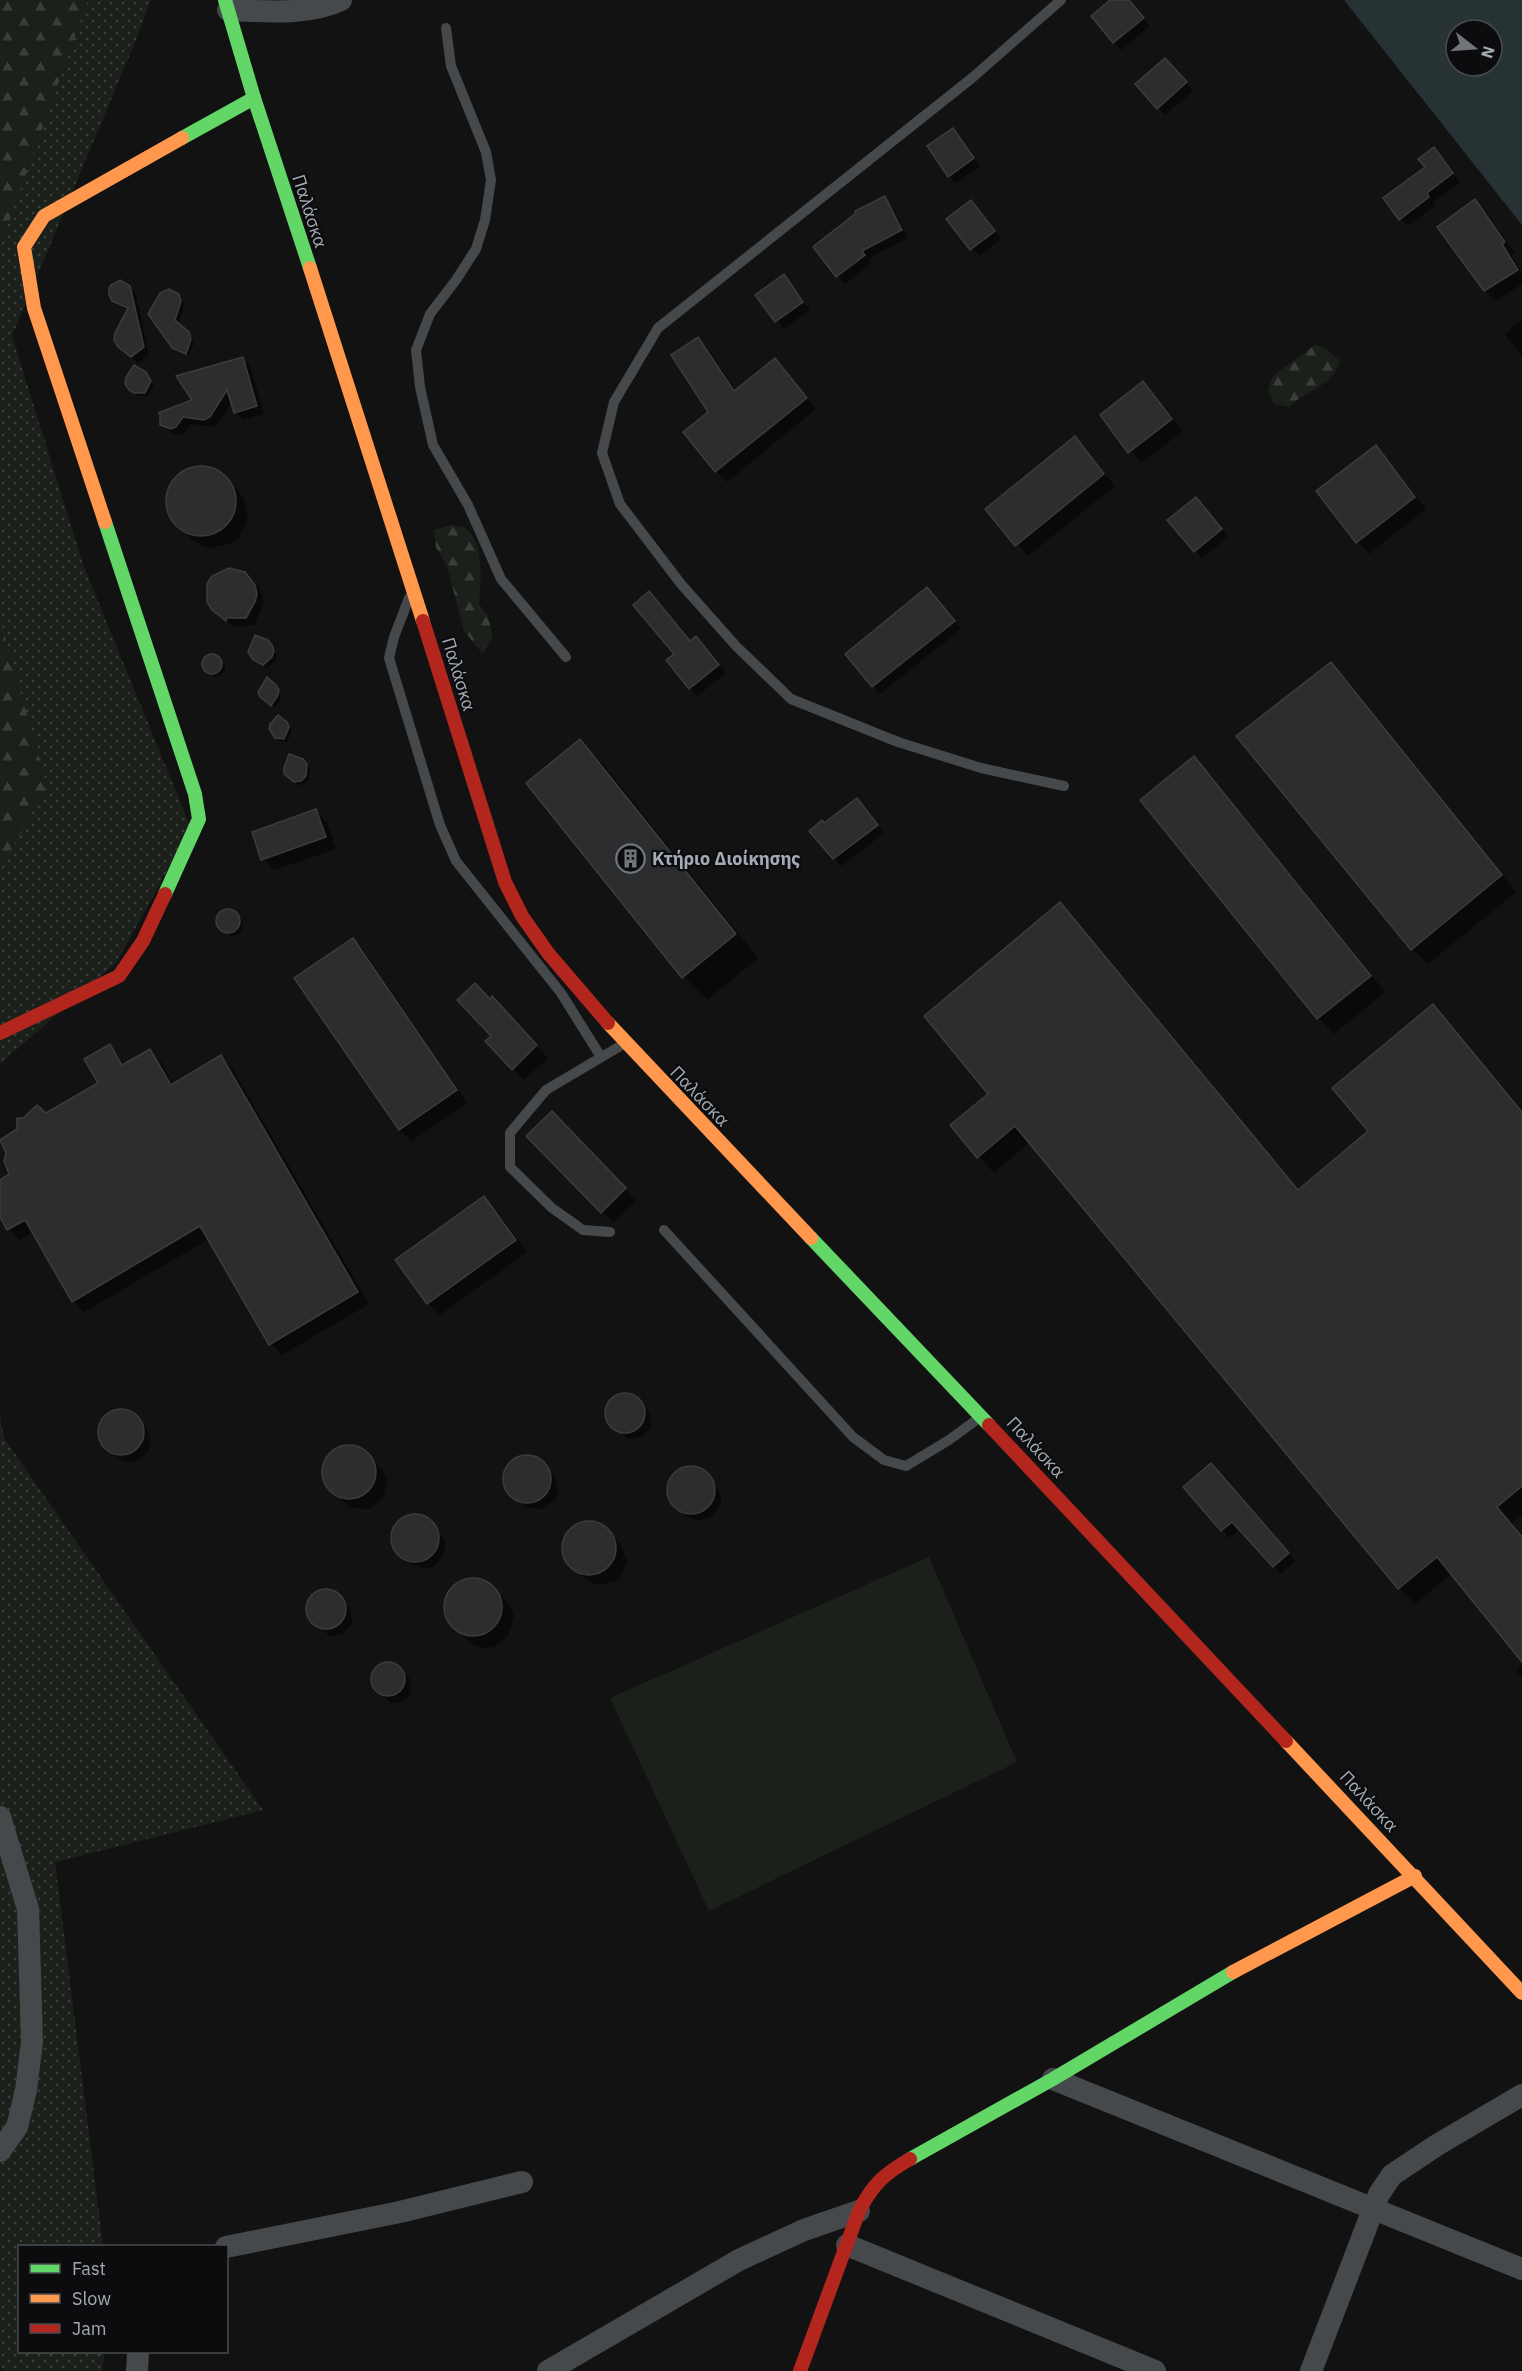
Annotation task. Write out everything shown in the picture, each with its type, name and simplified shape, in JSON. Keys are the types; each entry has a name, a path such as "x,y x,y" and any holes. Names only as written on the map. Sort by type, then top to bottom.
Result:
{"street":[{"path":"227,5 280,12 326,7 341,0"},
{"name":"Παλάσκα","path":"227,5 254,98 413,588 505,882 522,916 548,953 625,1043 981,1416 1415,1876 1522,1993"},
{"path":"0,1033 119,976 143,941 199,819 195,794 34,308 24,248 33,230 44,216 254,98"},
{"path":"0,1817 28,1909 32,2042 27,2090 16,2127 0,2151"},
{"path":"800,2371 859,2211 869,2191 887,2172 1053,2079 1231,1973 1415,1876"},
{"path":"1053,2079 1522,2269"},
{"path":"1311,2371 1379,2193 1392,2175 1437,2145 1522,2095"},
{"path":"228,2247 400,2212 522,2182"},
{"path":"548,2371 739,2260 804,2230 859,2211"},
{"path":"847,2245 1155,2371"},
{"path":"137,2371 138,2353"}],"lane":[{"path":"1061,0 972,78 658,328 614,402 602,453 620,504 697,602 736,646 791,699 898,742 981,768 1064,786"},
{"path":"446,28 451,66 486,152 491,180 485,220 476,249 430,314 416,350 420,387 433,445 468,504 501,579 566,657"},
{"path":"413,588 394,637 389,658 440,825 456,861 561,993 601,1057"},
{"path":"610,1232 583,1230 552,1208 510,1167 510,1133 546,1090 625,1043"},
{"path":"664,1230 853,1437 884,1460 906,1466 949,1440 981,1416"}],"green space":[{"path":"0,0 151,0 12,336 84,567 191,828 116,963 0,1064"},
{"path":"0,0 88,0 0,247"},
{"path":"1315,345 1324,347 1340,361 1337,369 1326,382 1289,407 1274,404 1268,390 1273,376"},
{"path":"451,525 464,527 471,534 479,553 481,575 479,604 488,616 493,638 482,653 464,631 447,566 436,548 434,530"},
{"path":"0,619 47,786 0,870"},
{"path":"0,1414 4,1438 263,1810 55,1862 103,2245 18,2245 18,2353 105,2353 102,2371 5,2371 0,2366"},
{"path":"929,1557 1017,1762 709,1911 610,1698"}],"shaded area":[{"path":"1344,0 1522,0 1522,225"}],"building":[{"path":"1110,0 1129,0 1144,18 1113,43 1091,16"},
{"path":"1165,58 1187,82 1157,109 1135,84"},
{"path":"953,128 974,158 948,177 927,146"},
{"path":"1434,147 1453,173 1427,193 1429,197 1399,220 1383,198 1425,167 1418,159"},
{"path":"885,196 902,230 862,251 865,255 836,277 813,247 856,213 855,211"},
{"path":"1475,199 1505,242 1502,244 1518,270 1484,291 1437,227"},
{"path":"971,200 995,231 970,250 946,219"},
{"path":"784,274 803,302 775,322 755,295"},
{"path":"120,280 130,286 144,347 131,357 118,347 114,340 115,333 128,308 112,301 109,295 111,285"},
{"path":"169,289 179,294 181,301 175,320 189,332 191,339 186,354 172,348 148,314 160,293"},
{"path":"698,337 734,391 775,358 807,398 715,472 683,432 708,412 671,355"},
{"path":"243,357 257,406 234,413 227,390 210,417 204,420 183,417 176,427 171,429 160,425 160,413 158,413 192,400 176,376"},
{"path":"134,365 146,372 151,381 145,393 134,393 125,384 126,377"},
{"path":"1143,381 1172,419 1128,453 1100,415"},
{"path":"1075,436 1104,474 1015,546 985,509"},
{"path":"1376,445 1415,497 1356,543 1316,491"},
{"path":"194,466 208,466 221,472 230,481 236,494 234,514 226,526 208,536 194,536 181,530 172,521 166,508 166,494 172,481 181,472"},
{"path":"1196,497 1222,529 1194,552 1167,520"},
{"path":"229,568 245,572 255,585 257,594 246,618 226,618 226,621 212,610 207,602 207,584 212,576"},
{"path":"927,587 955,621 872,687 845,654"},
{"path":"649,591 690,641 696,636 719,665 689,689 666,660 674,654 633,605"},
{"path":"255,635 268,640 274,651 272,657 263,665 253,660 248,652"},
{"path":"212,654 219,657 222,664 219,671 212,674 205,671 202,664 205,657"},
{"path":"1331,662 1502,875 1411,950 1236,736"},
{"path":"267,677 279,690 271,706 260,697 258,692"},
{"path":"278,715 287,722 289,727 284,739 275,738 269,729 270,724"},
{"name":"Κτήριο Διοίκησης","path":"580,739 736,934 682,978 526,783"},
{"path":"289,754 303,759 307,764 306,776 301,781 294,782 284,774"},
{"path":"1194,756 1371,976 1317,1019 1140,800"},
{"path":"857,798 878,825 833,859 809,831 822,820 824,823"},
{"path":"316,809 326,837 261,860 252,832"},
{"path":"1060,902 1298,1190 1368,1131 1332,1088 1433,1004 1522,1112 1522,1486 1497,1507 1522,1537 1522,1662 1437,1557 1398,1589 1015,1126 977,1158 950,1125 988,1094 924,1016"},
{"path":"228,909 237,912 240,921 237,930 228,933 219,930 216,921 219,912"},
{"path":"353,938 457,1090 399,1130 294,978"},
{"path":"475,983 490,999 492,996 537,1045 512,1070 485,1041 491,1036 457,1000"},
{"path":"110,1044 122,1065 150,1049 171,1085 221,1055 358,1292 269,1345 200,1226 72,1302 25,1220 7,1230 0,1217 0,1180 9,1174 4,1161 6,1153 0,1140 17,1129 17,1118 23,1118 37,1105 46,1113 98,1083 84,1059"},
{"path":"552,1111 626,1188 601,1213 526,1136"},
{"path":"484,1196 516,1240 427,1304 395,1260"},
{"path":"625,1393 633,1394 639,1399 644,1405 644,1421 639,1427 633,1432 625,1433 617,1432 611,1427 606,1421 605,1413 606,1405 611,1399 617,1394"},
{"path":"121,1409 137,1416 144,1432 137,1448 121,1455 105,1448 98,1432 105,1416"},
{"path":"349,1445 359,1447 368,1453 374,1462 376,1472 374,1482 368,1491 359,1497 349,1499 339,1497 330,1491 324,1482 322,1472 324,1462 330,1453 339,1447"},
{"path":"527,1455 544,1462 551,1479 544,1496 527,1503 510,1496 503,1479 510,1462"},
{"path":"1211,1463 1289,1553 1273,1567 1232,1522 1221,1531 1183,1487"},
{"path":"691,1466 708,1473 715,1490 708,1507 691,1514 674,1507 667,1490 674,1473"},
{"path":"415,1514 432,1521 439,1538 432,1555 415,1562 398,1555 391,1538 398,1521"},
{"path":"589,1521 599,1523 608,1529 614,1538 616,1548 614,1558 608,1567 599,1573 589,1575 579,1573 570,1567 564,1558 562,1548 564,1538 570,1529 579,1523"},
{"path":"467,1578 479,1578 494,1586 502,1601 502,1613 494,1628 479,1636 467,1636 452,1628 444,1613 444,1601 452,1586"},
{"path":"326,1589 340,1595 346,1609 340,1623 326,1629 312,1623 306,1609 312,1595"},
{"path":"388,1662 400,1667 405,1679 400,1691 388,1696 376,1691 371,1679 376,1667"}],"traffic: fast":[{"path":"225,0 254,98 310,268"},
{"path":"182,138 254,98"},
{"path":"105,522 195,794 199,819 165,894"},
{"path":"811,1238 989,1425"},
{"path":"910,2159 1053,2079 1233,1972"}],"traffic: slow":[{"path":"105,522 34,308 24,247 44,216 182,138"},
{"path":"310,268 423,621"},
{"path":"608,1023 811,1238"},
{"path":"1286,1741 1522,1993"},
{"path":"1233,1972 1415,1876"}],"traffic: jam":[{"path":"423,621 505,882 522,916 548,953 608,1023"},
{"path":"0,1033 119,976 143,941 165,894"},
{"path":"989,1425 1286,1741"},
{"path":"800,2371 859,2211 880,2180 910,2159"}],"place":[{"name":"Κτήριο Διοίκησης","path":"631,858"}]}
